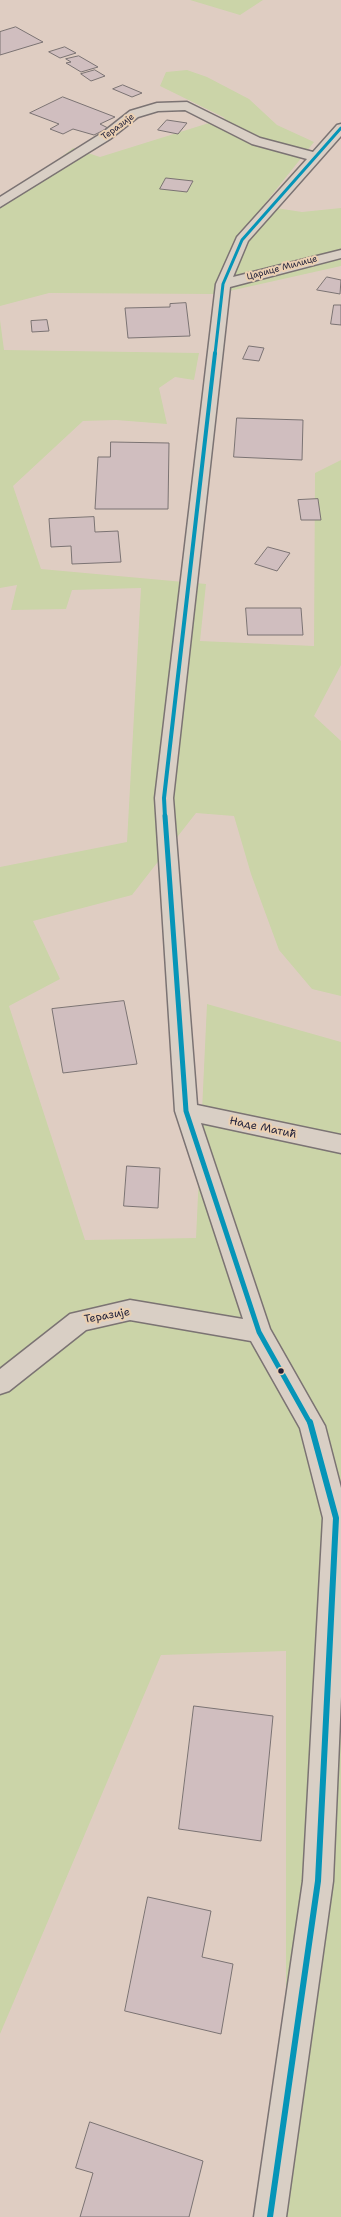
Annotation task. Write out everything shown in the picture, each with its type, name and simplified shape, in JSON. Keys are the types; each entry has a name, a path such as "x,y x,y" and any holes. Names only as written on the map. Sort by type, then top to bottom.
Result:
{"street":[{"name":"Теразије","path":"0,203 106,136 134,114 157,107 187,106 256,141 315,157"},
{"path":"270,2217 318,1881 336,1518 312,1426 259,1332 186,1111 164,798 223,284 242,240 341,128"},
{"name":"Царице Милице","path":"223,284 341,254"},
{"name":"Наде Матић","path":"186,1111 341,1144"},
{"name":"Теразије","path":"0,1383 80,1321 130,1310 259,1332"}],"green space":[{"path":"190,0 263,0 240,15"},
{"path":"187,70 207,77 249,99 277,125 314,142 263,206 302,212 341,208 341,266 216,294 49,293 0,306 0,204 73,148 100,157 225,118 160,86 166,72"},
{"path":"0,320 4,350 199,353 194,380 175,377 159,388 167,424 116,420 83,421 13,486 41,569 206,584 200,641 314,646 315,473 341,460 341,665 314,716 341,741 341,996 312,989 279,950 251,874 234,816 196,813 132,895 33,921 60,979 9,1006 85,1240 196,1238 207,1004 341,1042 341,2217 286,2217 286,1651 161,1655 0,2034 0,867 127,842 141,588 72,590 66,609 11,610 17,585 0,588"}],"building":[{"path":"16,27 43,42 0,55 0,32"},
{"path":"65,47 76,53 60,58 49,52"},
{"path":"79,56 98,67 81,72 66,63 71,62 66,59"},
{"path":"95,70 105,76 91,81 81,74"},
{"path":"123,85 142,93 132,97 113,89"},
{"path":"63,97 115,117 100,124 108,128 94,135 73,129 63,134 50,129 59,124 30,113"},
{"path":"167,120 187,123 178,134 158,130"},
{"path":"166,178 193,181 187,192 160,189"},
{"path":"327,277 341,280 340,294 317,290"},
{"path":"186,303 190,336 128,338 125,308 170,307 170,304"},
{"path":"334,305 341,305 341,325 331,324"},
{"path":"47,320 49,331 32,332 31,321"},
{"path":"249,346 264,348 259,361 243,359"},
{"path":"237,418 303,420 302,460 234,457"},
{"path":"111,442 169,443 168,509 95,509 98,457 110,457"},
{"path":"318,499 321,520 301,520 298,500"},
{"path":"94,517 95,532 118,531 121,562 72,564 71,546 51,547 49,519"},
{"path":"268,547 290,553 277,571 255,564"},
{"path":"246,608 301,608 303,635 248,635"},
{"path":"124,1001 137,1064 63,1073 52,1009"},
{"path":"127,1166 160,1168 158,1208 124,1206"},
{"path":"194,1706 273,1716 261,1841 179,1829"},
{"path":"148,1897 211,1911 202,1957 233,1964 221,2034 125,2011"},
{"path":"90,2122 203,2161 189,2217 80,2217 93,2173 76,2168"}],"transit line":[{"path":"270,2217 318,1881 336,1518 312,1426 259,1332 186,1111 164,798 223,284 242,240 341,128"}]}
